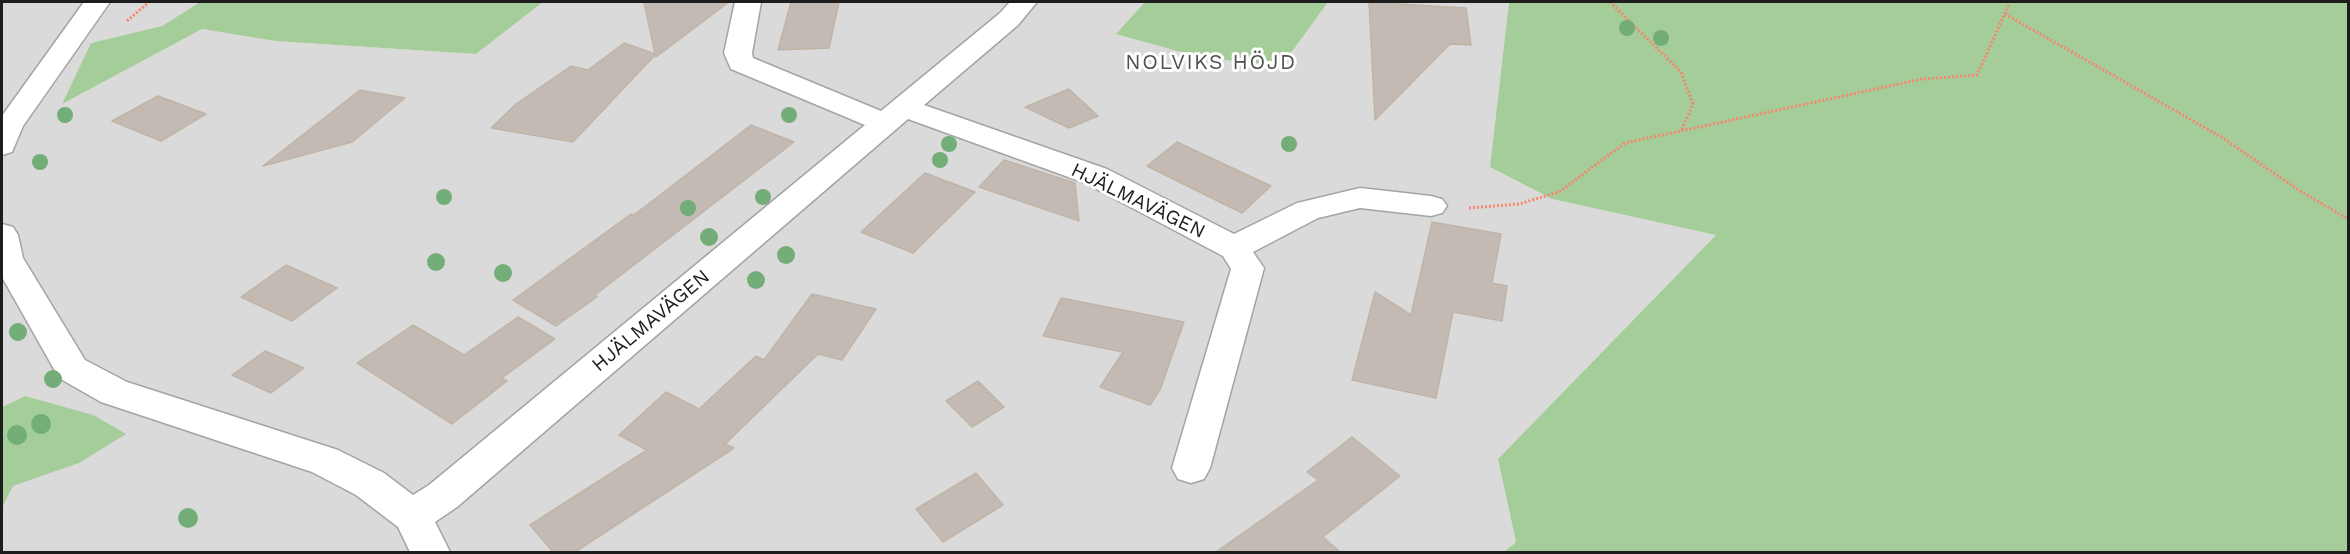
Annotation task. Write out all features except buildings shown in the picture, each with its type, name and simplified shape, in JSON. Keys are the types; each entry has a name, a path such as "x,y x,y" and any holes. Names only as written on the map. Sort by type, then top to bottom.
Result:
{"street":[{"path":"2,146 9,126 97,2"},
{"name":"HJÄLMAVÄGEN","path":"748,2 738,53 741,63 896,116 1096,176 1233,248"},
{"name":"HJÄLMAVÄGEN","path":"412,516 443,496 896,116 1009,19 1024,2"},
{"path":"1191,468 1248,268 1233,248 1308,210 1360,198 1431,206"},
{"path":"3,251 72,369 114,392 325,461 370,484 412,516 430,552"}],"path":[{"path":"126,21 149,2"},
{"path":"1610,2 1681,72 1693,104 1680,131"},
{"path":"1431,206 1459,208 1519,204 1559,192 1625,143 1922,79 1977,75 2010,2"},
{"path":"2005,14 2223,138 2300,191 2349,219"}],"shaded area":[{"path":"2,2 200,2 162,26 91,43 63,103 202,29 275,41 476,54 543,2 1145,2 1117,34 1281,65 1328,2 1509,2 1490,167 1552,199 1716,235 1498,459 1516,542 1504,552 2,552 2,508 13,486 79,463 25,396 2,407"}],"green space":[{"path":"200,2 543,2 476,54 275,41 202,29 62,104 91,43 162,26"},
{"path":"1145,2 1328,2 1282,65 1203,58 1116,34"},
{"path":"1509,2 2348,2 2348,552 1504,552 1516,542 1498,459 1716,235 1552,199 1490,167"},
{"path":"25,396 93,415 126,434 79,463 13,486 2,508 2,407"}],"district":[{"name":"NOLVIKS HÖJD","path":"1211,63"}]}
